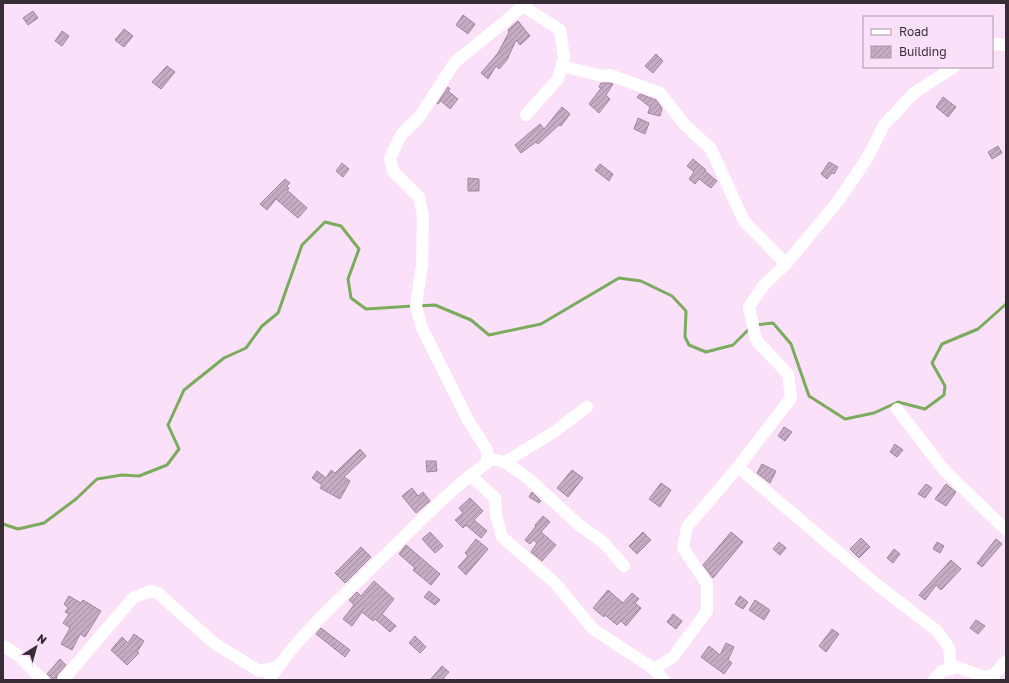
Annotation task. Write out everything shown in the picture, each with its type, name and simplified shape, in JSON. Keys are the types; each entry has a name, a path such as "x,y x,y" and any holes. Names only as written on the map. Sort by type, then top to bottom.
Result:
{"street":[{"path":"269,680 277,667 301,638 329,608 470,475 487,463 488,450 468,420 422,328 416,306 422,265 423,216 419,197 394,171 390,158 400,135 420,116 455,62 524,4 560,30 564,57 558,79 526,114"},
{"path":"993,44 1006,45"},
{"path":"562,66 602,76 610,76 660,93 685,125 711,149 744,221 786,264"},
{"path":"654,669 673,657 707,611 707,584 683,548 687,527 738,467 792,398 788,374 756,340 749,307 763,286 786,264 838,201 868,157 884,124 914,93 952,68"},
{"path":"505,462 554,432 587,407"},
{"path":"896,409 945,471 1006,530"},
{"path":"487,458 505,462 528,479 579,524 602,542 624,566"},
{"path":"738,467 876,584 937,631 949,647 951,669"},
{"path":"470,475 495,498 496,515 502,537 556,584 593,629 654,669 664,680"},
{"path":"63,680 133,598 150,591 158,593 214,643 259,671 277,667"},
{"path":"3,646 18,654 43,680"},
{"path":"934,680 942,671 958,667 984,677 994,675 1006,661"}],"building":[{"path":"33,11 38,18 28,25 23,18"},
{"path":"463,15 475,24 468,34 456,25"},
{"path":"518,21 530,36 520,45 516,40 507,60 499,69 496,66 488,79 481,73 498,53 509,32 508,30"},
{"path":"124,29 133,36 124,47 115,40"},
{"path":"62,31 69,36 62,46 55,41"},
{"path":"656,54 663,61 653,73 645,66"},
{"path":"167,66 175,72 161,89 152,82"},
{"path":"601,83 613,84 606,95 610,99 599,113 589,104 601,88 599,87"},
{"path":"448,87 450,89 448,91 458,99 450,109 441,101 437,104"},
{"path":"640,94 656,100 662,108 660,116 648,113 650,107 637,97"},
{"path":"943,97 956,107 948,117 936,107"},
{"path":"562,107 570,114 561,126 559,125 538,144 536,142 521,153 515,145 540,124 544,129"},
{"path":"638,118 649,123 645,134 634,129"},
{"path":"998,146 1002,153 992,159 988,152"},
{"path":"693,159 717,181 711,188 699,179 695,184 689,179 694,172 687,166"},
{"path":"829,162 838,167 834,174 832,173 827,179 821,174"},
{"path":"342,163 349,169 343,177 336,171"},
{"path":"600,164 613,174 609,181 595,170"},
{"path":"468,178 479,179 479,191 468,191"},
{"path":"285,179 290,183 287,186 289,189 287,190 307,208 298,218 276,199 267,210 260,204"},
{"path":"784,427 792,432 785,441 778,436"},
{"path":"895,444 903,450 897,457 890,452"},
{"path":"360,449 366,456 344,477 350,481 340,499 320,488 322,485 312,478 317,471 326,478 331,470 335,473"},
{"path":"426,461 436,461 437,471 427,472"},
{"path":"762,464 776,471 770,483 757,473"},
{"path":"572,470 583,478 568,497 557,488"},
{"path":"661,483 671,490 660,507 649,499"},
{"path":"926,484 932,488 925,498 918,494"},
{"path":"946,484 956,492 946,506 935,499"},
{"path":"412,488 418,496 423,492 430,501 416,513 402,496"},
{"path":"532,492 541,501 539,503 529,497"},
{"path":"470,498 483,511 474,520 487,531 481,538 466,525 463,528 455,520 463,513 459,508"},
{"path":"543,516 550,522 541,532 556,545 542,561 531,552 537,543 533,540 530,544 525,540"},
{"path":"430,532 443,546 435,553 422,539"},
{"path":"643,532 651,540 637,554 629,546"},
{"path":"731,532 743,542 713,578 703,565"},
{"path":"861,538 870,547 859,558 850,549"},
{"path":"476,539 488,549 466,575 458,567 468,556 465,553"},
{"path":"996,539 1002,544 982,567 977,563"},
{"path":"779,542 786,548 780,555 773,549"},
{"path":"937,542 944,546 940,553 933,549"},
{"path":"406,545 440,574 431,585 413,570 415,568 399,554"},
{"path":"361,547 371,557 345,583 335,573"},
{"path":"894,549 900,554 893,563 887,558"},
{"path":"951,560 961,569 941,590 936,585 925,600 919,595"},
{"path":"374,581 394,599 382,614 396,626 390,632 375,619 373,621 362,612 352,626 343,619 354,605 349,600 357,592 361,596"},
{"path":"608,590 623,603 632,593 639,599 635,603 641,608 626,626 621,621 617,625 605,615 604,617 593,608"},
{"path":"429,591 440,600 435,605 424,597"},
{"path":"69,596 81,603 83,600 101,611 85,637 80,634 72,650 61,644 70,628 63,623 69,614 65,612 68,608 64,604"},
{"path":"740,596 748,602 743,609 735,604"},
{"path":"755,600 770,610 764,620 749,610"},
{"path":"673,614 682,621 676,629 667,622"},
{"path":"976,620 985,626 978,634 970,628"},
{"path":"321,628 350,650 345,657 316,634"},
{"path":"832,629 839,634 826,652 819,646"},
{"path":"134,634 144,641 137,652 139,653 127,665 111,650 122,637 128,643"},
{"path":"415,636 426,647 420,653 409,643"},
{"path":"726,643 734,647 728,660 732,663 724,674 701,657 709,646 720,655"},
{"path":"60,659 66,665 57,675 56,680 53,680 47,674"},
{"path":"442,666 449,672 442,680 430,680"}],"waterway":[{"path":"3,524 18,529 44,523 76,499 97,479 122,475 139,476 167,465 179,449 168,425 184,390 224,358 246,348 262,326 278,313 302,245 325,222 341,226 359,249 348,279 351,298 366,309 413,306"},
{"path":"418,306 435,305 471,320 489,335 541,324 619,278 641,281 672,296 686,311 685,337 689,345 706,352 733,345 750,328"},
{"path":"756,325 773,323 791,344 809,396 845,419 874,413 898,402 925,409 944,395 945,386 932,363 942,344 978,329 1006,304"}]}
